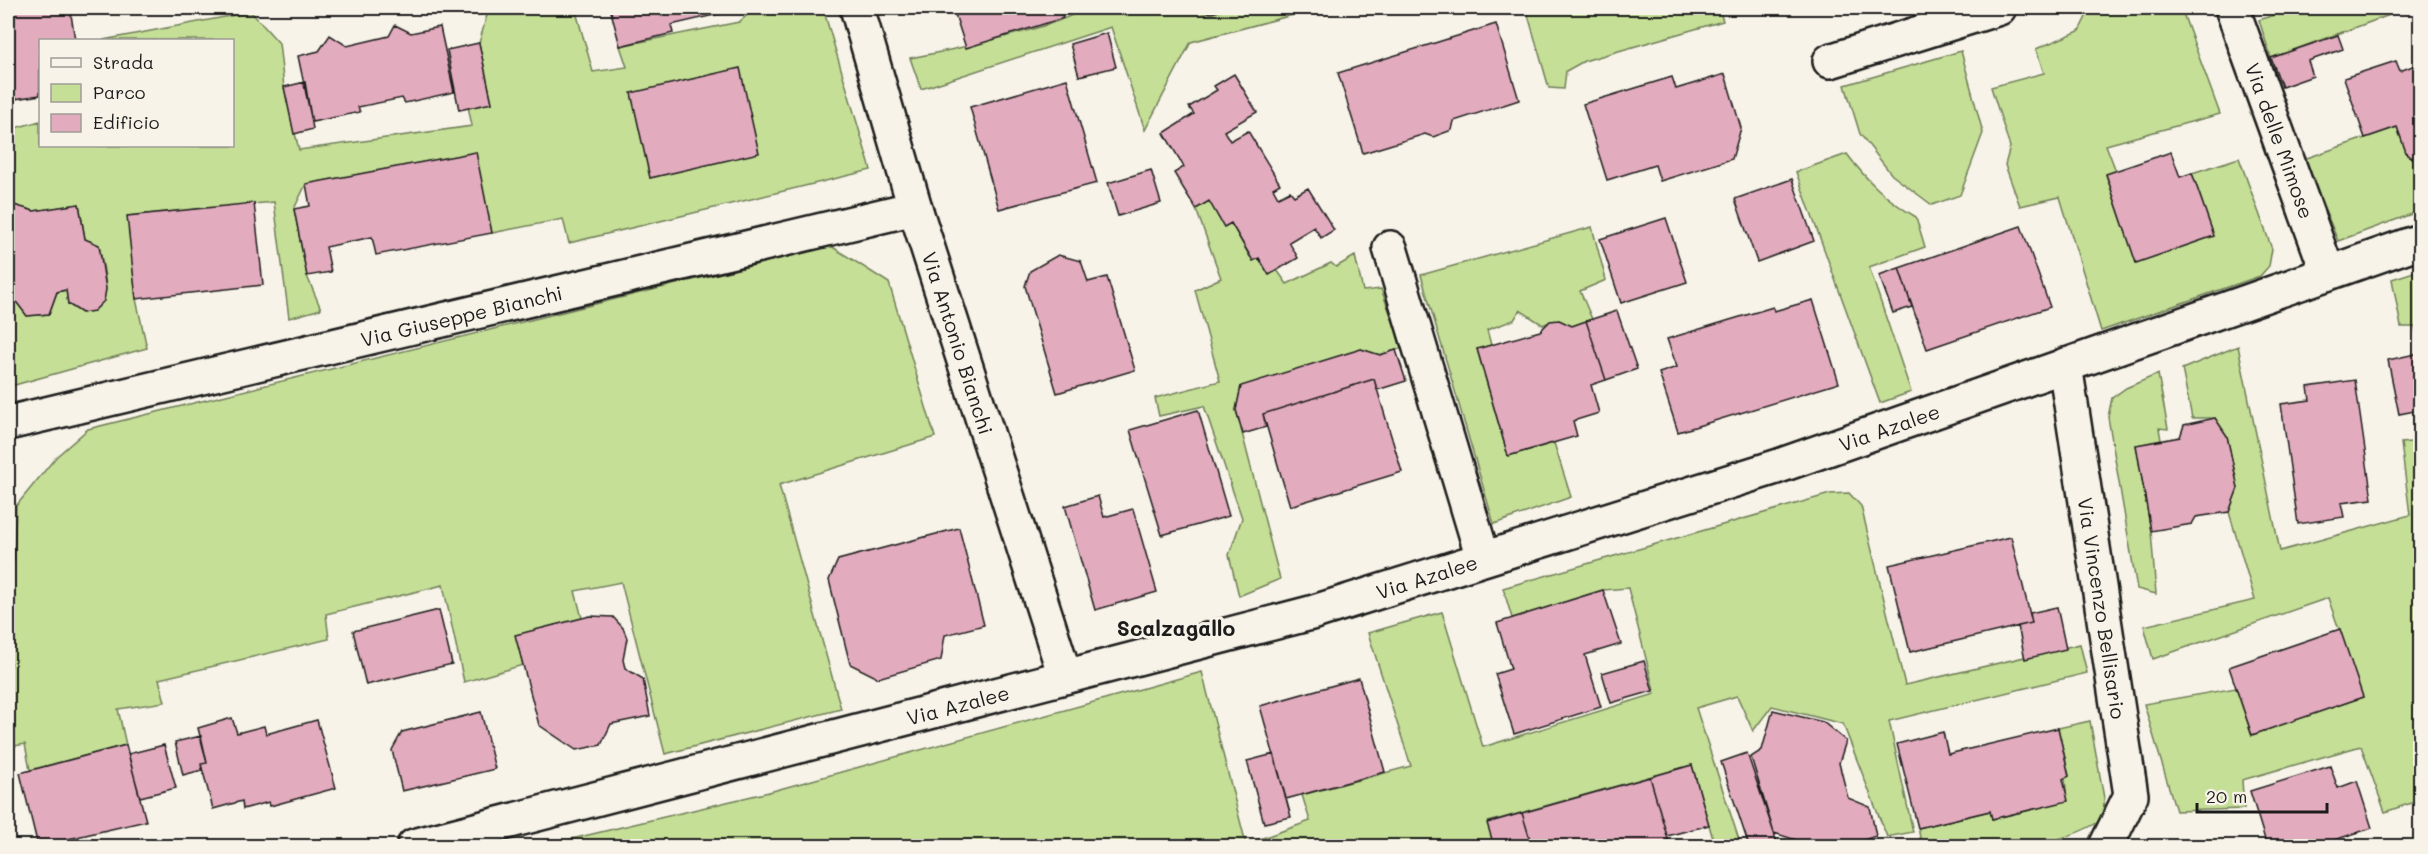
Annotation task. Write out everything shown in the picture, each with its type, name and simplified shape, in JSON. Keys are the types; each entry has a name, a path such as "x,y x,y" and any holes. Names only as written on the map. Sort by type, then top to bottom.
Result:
{"street":[{"name":"Via Antonio Bianchi","path":"857,8 915,208 1065,676"},
{"path":"1830,61 1998,8"},
{"name":"Via delle Mimose","path":"2232,8 2328,273"},
{"name":"Via Giuseppe Bianchi","path":"8,423 915,208"},
{"name":"Via Azalee","path":"414,846 1311,613 1776,467 2421,241"},
{"path":"1390,248 1483,558"},
{"name":"Via Vincenzo Bellisario","path":"2065,365 2131,795 2106,846"}],"green space":[{"path":"489,8 575,8 593,72 627,67 620,46 739,22 752,11 751,8 823,8 871,170 569,243 563,219 492,233 475,152 306,184 294,209 307,276 321,309 289,318 274,202 128,216 136,299 147,348 11,386 8,364 8,263 14,299 27,316 49,314 57,292 66,290 68,304 82,313 94,309 101,304 106,287 99,245 85,239 79,204 34,211 14,205 8,206 8,130 39,121 39,147 234,147 234,39 108,39 251,12 279,43 284,87 299,150 472,126 468,106 492,103 479,43"},
{"path":"1082,8 1172,8 1209,12 1224,8 1319,8 1191,42 1145,130 1111,27 921,89 910,58 1030,30 1072,15"},
{"path":"1526,8 1734,8 1720,12 1723,21 1584,61 1566,71 1564,89 1549,88"},
{"path":"1911,8 1947,8 1915,18"},
{"path":"2181,8 2220,114 2106,145 2116,171 2106,175 2136,262 2214,236 2192,173 2239,158 2272,249 2269,266 2260,276 2101,331 2060,197 2020,206 2005,165 2010,147 1991,87 2044,73 2036,49 2079,31 2090,9"},
{"path":"2294,8 2409,8 2271,58 2259,20"},
{"path":"1961,51 1983,133 1960,195 1932,205 1892,175 1860,134 1845,85"},
{"path":"2397,127 2407,155 2420,162 2420,211 2338,241 2304,159"},
{"path":"1847,154 1878,189 1916,217 1925,247 1869,267 1911,392 1880,403 1796,172"},
{"path":"1209,201 1224,227 1231,223 1250,257 1259,258 1269,275 1277,270 1287,284 1331,263 1336,267 1355,256 1363,291 1381,289 1403,348 1380,355 1361,349 1241,387 1236,410 1280,579 1239,596 1229,555 1242,518 1204,406 1159,416 1155,398 1220,381 1195,290 1221,278 1196,209"},
{"path":"1592,227 1606,280 1580,291 1592,319 1572,326 1557,321 1543,325 1520,310 1514,320 1487,330 1491,345 1477,349 1508,456 1554,443 1571,497 1494,524 1421,275"},
{"path":"831,246 889,283 935,437 779,485 841,709 665,754 621,582 575,591 582,618 516,635 523,665 464,682 443,585 326,614 329,639 159,679 165,702 118,709 126,745 30,770 25,744 8,747 8,666 11,665 8,640 8,569 14,561 16,506 56,457 88,429"},
{"path":"2420,270 2420,348 2415,327 2401,327 2392,279"},
{"path":"2238,346 2280,551 2410,515 2401,443 2420,441 2420,800 2385,812 2361,746 2242,780 2244,809 2176,811 2144,704 2236,688 2252,735 2363,697 2328,598 2153,659 2144,626 2255,600 2229,512 2238,488 2227,436 2215,418 2192,418 2182,369"},
{"path":"2158,374 2168,429 2159,428 2161,440 2136,445 2151,531 2156,594 2137,589 2108,417 2112,398 2126,388"},
{"path":"1849,493 1861,506 1905,685 2080,644 2087,673 1889,721 1913,832 1887,837 1843,724 1772,706 1753,731 1737,696 1696,708 1741,846 1715,846 1692,765 1488,822 1494,846 542,846 769,792 1202,672 1246,844 1310,821 1302,795 1411,766 1368,633 1442,612 1483,747 1655,694 1628,588 1603,590 1512,618 1503,588 1830,494"},
{"path":"2090,721 2104,798 2103,819 2083,830 2039,843 1992,847 1922,846 1918,828 1990,811 1992,819 2067,801 2065,778 2069,776 2058,728"}],"building":[{"path":"8,8 70,8 75,39 39,39 39,95 8,100"},
{"path":"154,8 179,8 155,11"},
{"path":"610,8 736,8 736,10 671,25 673,33 620,46"},
{"path":"953,8 1060,8 1063,18 966,48"},
{"path":"1179,8 1229,8 1212,13 1180,10"},
{"path":"1496,24 1519,100 1454,121 1452,130 1433,137 1425,134 1363,153 1338,73"},
{"path":"395,25 411,33 440,27 454,92 405,103 402,98 358,107 360,112 312,122 298,56 319,51 330,35 347,46 389,36"},
{"path":"1107,33 1116,67 1079,76 1070,44"},
{"path":"2338,35 2343,49 2308,61 2313,76 2282,87 2271,58"},
{"path":"479,43 492,103 459,110 447,50"},
{"path":"2396,61 2400,71 2420,63 2420,162 2407,155 2397,127 2365,138 2344,78"},
{"path":"740,68 759,153 650,178 631,93"},
{"path":"1234,74 1257,112 1224,131 1230,141 1248,131 1280,184 1273,188 1278,197 1290,191 1294,196 1308,188 1334,230 1321,238 1314,227 1289,242 1298,258 1269,275 1259,258 1253,261 1231,223 1224,227 1209,201 1196,209 1174,173 1184,167 1164,133 1194,114 1189,107 1217,90 1214,86"},
{"path":"1725,74 1741,128 1732,159 1660,181 1655,165 1607,180 1583,104 1672,77 1676,89"},
{"path":"1067,79 1097,183 999,209 970,107"},
{"path":"305,82 313,129 294,134 284,87"},
{"path":"476,152 492,233 376,255 372,237 326,247 331,272 307,276 294,209 310,206 306,184"},
{"path":"2171,152 2180,177 2192,173 2214,236 2136,263 2106,174"},
{"path":"1151,170 1161,203 1118,216 1108,183"},
{"path":"1792,179 1814,241 1757,262 1735,199"},
{"path":"254,203 263,285 136,299 127,216"},
{"path":"79,204 85,239 99,245 106,289 104,301 94,311 82,313 68,304 66,290 57,292 49,314 27,316 14,299 8,263 8,206 14,205 34,211"},
{"path":"1666,218 1687,282 1621,303 1600,239"},
{"path":"2021,226 2050,307 1927,349 1899,268"},
{"path":"1058,255 1081,261 1088,282 1107,277 1135,370 1057,393 1025,286 1030,271"},
{"path":"1899,268 1912,307 1893,313 1879,275"},
{"path":"1813,300 1839,383 1678,432 1659,373 1677,367 1667,339 1773,307 1774,311"},
{"path":"1617,311 1637,369 1606,380 1586,321"},
{"path":"1559,320 1572,326 1586,321 1606,380 1591,385 1599,413 1573,421 1577,436 1508,456 1477,349 1540,331 1550,321"},
{"path":"1361,349 1380,355 1396,350 1406,381 1377,390 1374,379 1263,414 1266,427 1243,434 1236,410 1241,386"},
{"path":"2420,353 2420,410 2399,414 2388,360"},
{"path":"1374,379 1402,472 1290,506 1263,414"},
{"path":"2355,380 2372,499 2341,503 2344,517 2298,524 2281,404 2310,400 2308,387"},
{"path":"1198,410 1229,516 1162,535 1130,430"},
{"path":"2215,418 2227,436 2238,488 2229,512 2196,517 2192,524 2151,531 2136,445 2180,437 2184,425"},
{"path":"1098,496 1104,517 1133,509 1157,592 1095,610 1065,506"},
{"path":"959,528 984,625 945,635 941,660 878,678 850,664 829,580 838,560"},
{"path":"2011,537 2032,623 1910,652 1889,565"},
{"path":"1603,590 1621,644 1585,655 1601,707 1514,734 1495,674 1511,669 1497,623"},
{"path":"2057,607 2066,649 2025,659 2018,626 2032,623 2030,613"},
{"path":"439,610 452,664 366,685 353,631"},
{"path":"590,616 613,617 623,628 627,638 623,660 625,668 643,679 650,716 611,724 601,745 576,750 539,725 515,635"},
{"path":"2340,629 2363,697 2252,735 2229,667"},
{"path":"1644,661 1653,691 1611,703 1602,673"},
{"path":"1359,678 1385,772 1286,799 1260,706"},
{"path":"1773,710 1823,722 1846,741 1839,763 1848,798 1870,807 1876,836 1845,846 1815,846 1774,833 1751,757 1762,750"},
{"path":"481,712 495,769 402,791 392,750 402,732"},
{"path":"232,718 237,733 264,726 266,734 317,720 336,788 270,806 269,802 243,809 242,801 213,809 201,764 207,763 198,728"},
{"path":"2058,728 2069,776 2063,779 2068,801 1992,819 1990,811 1918,828 1897,744 1943,732 1948,754"},
{"path":"201,736 207,763 201,764 202,770 183,775 175,742"},
{"path":"126,745 146,821 38,846 20,773"},
{"path":"164,745 176,788 140,797 128,754"},
{"path":"1747,753 1778,846 1749,846 1721,762"},
{"path":"1274,754 1291,817 1264,823 1247,761"},
{"path":"1692,765 1709,825 1667,836 1650,777"},
{"path":"2330,766 2338,788 2357,781 2372,828 2315,846 2267,846 2250,791"},
{"path":"1650,777 1670,846 1532,846 1522,813"},
{"path":"1522,813 1532,846 1494,846 1487,823"}],"district":[{"name":"Scalzagallo","path":"1176,627"}]}
